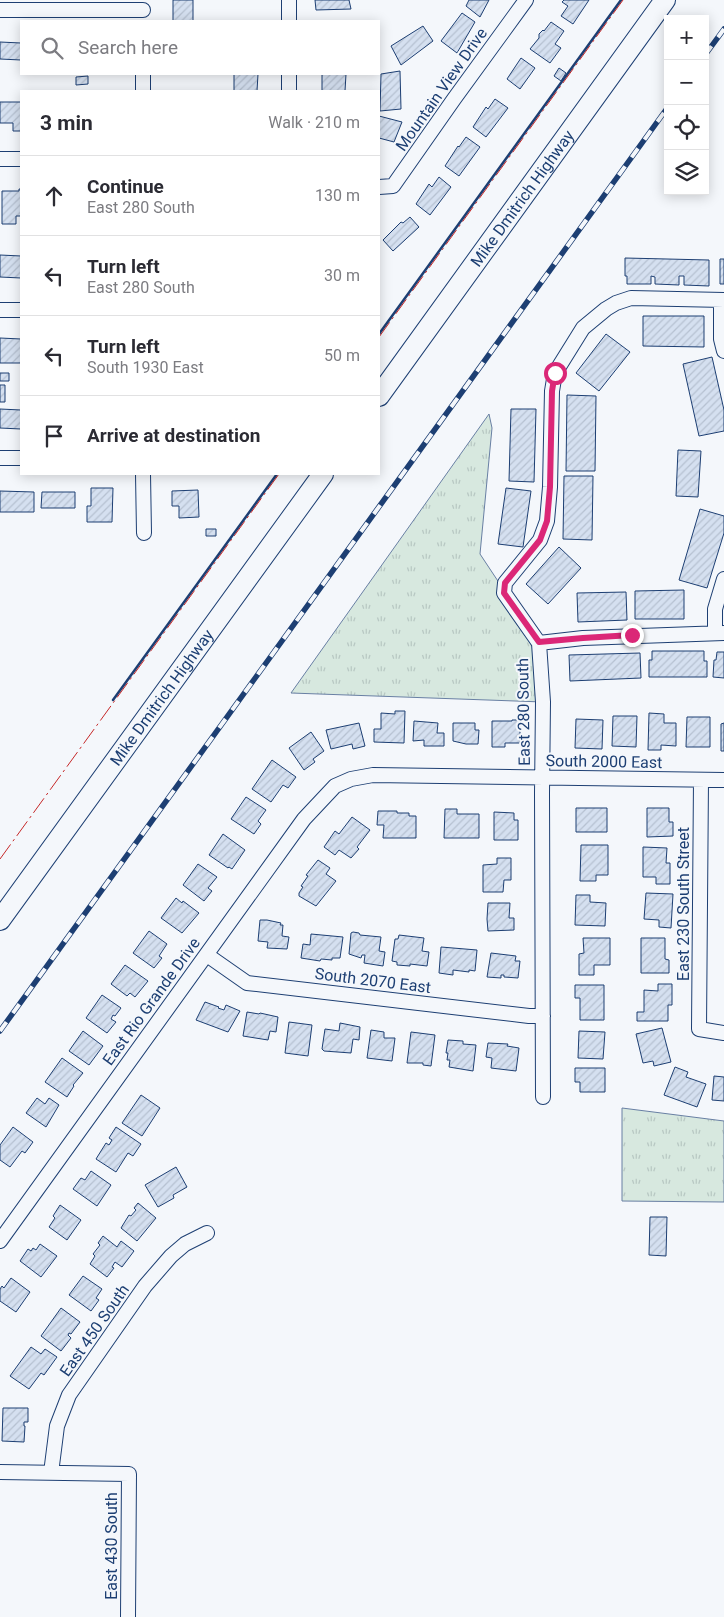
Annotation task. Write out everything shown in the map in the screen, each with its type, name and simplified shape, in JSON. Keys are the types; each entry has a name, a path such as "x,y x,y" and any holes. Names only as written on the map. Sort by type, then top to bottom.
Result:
{"highway":[{"name":"Mike Dmitrich Highway","path":"380,395 665,0"},
{"name":"Mike Dmitrich Highway","path":"0,920 322,475"}],"street":[{"path":"289,0 289,20"},
{"name":"Mountain View Drive","path":"380,187 393,186 526,0"},
{"path":"0,10 143,11"},
{"path":"143,75 143,90"},
{"path":"289,75 289,90"},
{"path":"0,158 20,159"},
{"name":"East 280 South","path":"543,1097 543,702 539,642 504,593 505,583 540,540 547,521 550,487 552,391 555,373 583,328 606,309 631,298 722,300"},
{"path":"722,300 721,339 724,351"},
{"path":"0,310 20,310"},
{"path":"0,458 20,458"},
{"path":"143,475 144,533"},
{"path":"539,642 583,638 720,633 715,609 724,579"},
{"name":"South 2000 East","path":"335,786 351,779 374,775 724,780"},
{"name":"East 230 South Street","path":"701,780 699,1029 724,1033"},
{"name":"East Rio Grande Drive","path":"0,1241 304,819 335,786"},
{"name":"South 2070 East","path":"207,956 247,983 529,1016 543,1016"},
{"name":"East 450 South","path":"51,1473 58,1426 69,1395 145,1286 171,1256 185,1244 207,1233"},
{"path":"0,1472 51,1473"},
{"name":"East 430 South","path":"51,1473 129,1474 128,1617"}],"green space":[{"path":"489,414 492,428 480,554 539,643 543,702 291,693"},
{"path":"622,1108 724,1121 724,1202 622,1201"}],"building":[{"path":"173,0 193,0 193,20 173,20"},
{"path":"315,0 349,0 351,9 316,10"},
{"path":"469,0 489,0 480,17 466,6"},
{"path":"564,0 589,0 573,24 561,16 568,6 562,2"},
{"path":"462,13 475,22 457,53 441,41"},
{"path":"551,22 564,31 555,44 561,48 550,63 530,49 539,38 539,34"},
{"path":"423,26 433,41 401,65 391,46"},
{"path":"0,42 20,43 20,60 0,59"},
{"path":"521,58 535,68 520,89 507,79"},
{"path":"559,68 566,73 561,81 554,76"},
{"path":"400,71 401,109 380,111 381,74"},
{"path":"234,75 258,75 257,90 234,90"},
{"path":"322,75 346,75 345,90 322,90"},
{"path":"88,76 88,84 76,85 76,77"},
{"path":"495,99 508,108 486,137 473,127 486,107 488,109"},
{"path":"0,102 20,102 20,131 13,131 13,123 0,123"},
{"path":"380,116 402,122 394,142 380,138"},
{"path":"466,137 480,147 459,176 445,166"},
{"path":"439,177 451,187 430,215 416,204 429,184 432,187"},
{"path":"20,189 20,216 16,216 16,224 2,224 2,191 19,191"},
{"path":"410,217 419,227 393,251 383,240 401,222 403,223"},
{"path":"0,255 20,256 20,278 0,277"},
{"path":"625,258 709,260 709,286 684,285 684,276 679,276 679,285 655,284 655,277 651,276 651,284 627,284"},
{"path":"720,259 724,259 724,284 720,284"},
{"path":"643,316 704,316 704,347 643,346"},
{"path":"606,334 630,352 599,391 576,373"},
{"path":"0,338 20,339 20,363 0,363"},
{"path":"712,357 724,410 724,431 699,436 683,364"},
{"path":"0,373 9,373 9,381 0,381"},
{"path":"0,385 5,385 5,402 0,402"},
{"path":"567,395 596,396 595,471 566,471"},
{"path":"0,409 20,410 20,429 0,428"},
{"path":"511,409 536,409 534,482 509,481"},
{"path":"678,450 701,451 698,497 676,496"},
{"path":"564,476 593,476 592,540 563,539"},
{"path":"91,488 113,488 112,522 87,522 87,506 91,506"},
{"path":"506,488 531,491 523,547 498,544"},
{"path":"198,490 199,517 179,518 179,506 172,506 172,491"},
{"path":"0,491 34,492 34,512 0,512"},
{"path":"42,492 75,492 75,508 41,508"},
{"path":"700,509 724,516 724,533 707,588 679,580"},
{"path":"206,529 216,529 216,536 206,536"},
{"path":"559,547 581,568 548,604 526,584"},
{"path":"684,590 684,619 635,619 635,591"},
{"path":"626,592 627,620 578,622 577,593"},
{"path":"652,651 704,651 704,661 707,661 707,677 649,677 649,660 652,660"},
{"path":"717,652 724,652 724,678 713,677 714,660 716,660"},
{"path":"640,653 641,678 570,681 569,655"},
{"path":"395,711 405,711 404,743 374,742 374,729 381,729 381,713 395,714"},
{"path":"649,713 664,714 664,723 676,723 676,746 661,745 661,750 648,750"},
{"path":"613,716 637,716 636,747 612,746"},
{"path":"687,717 710,717 710,747 686,747"},
{"path":"576,719 603,720 602,749 575,748"},
{"path":"414,721 438,723 437,733 444,733 444,746 424,746 424,740 413,741"},
{"path":"492,721 520,721 520,743 505,743 505,747 492,747"},
{"path":"359,723 365,746 353,749 352,744 331,749 326,730"},
{"path":"453,723 475,723 475,730 479,730 478,744 453,741"},
{"path":"724,723 724,751 721,751 721,724"},
{"path":"311,732 324,751 313,759 315,762 304,770 289,748"},
{"path":"272,760 296,777 288,788 283,785 271,802 252,789"},
{"path":"246,797 266,810 258,821 261,824 254,834 231,819"},
{"path":"576,808 607,808 607,832 576,832"},
{"path":"647,808 669,808 669,822 673,822 673,836 647,837"},
{"path":"445,809 457,809 457,814 479,814 479,838 444,838"},
{"path":"378,811 397,811 397,813 409,813 409,816 416,816 416,838 383,838 384,825 377,825"},
{"path":"494,812 514,813 514,820 518,820 518,840 494,840"},
{"path":"352,817 370,830 357,847 359,849 351,858 339,850 335,855 324,847 335,831 339,834"},
{"path":"223,834 245,850 232,869 209,855"},
{"path":"581,845 608,845 608,875 596,875 596,881 580,881"},
{"path":"643,847 667,848 666,863 670,863 670,884 656,884 656,877 643,877"},
{"path":"497,858 511,858 511,880 504,880 503,892 483,892 483,865 497,864"},
{"path":"318,860 330,868 326,874 336,881 316,906 299,896 299,893 303,887 301,886 308,876 306,875"},
{"path":"198,864 217,877 208,888 212,891 204,901 183,885"},
{"path":"646,893 673,894 671,928 659,927 659,920 644,919"},
{"path":"576,895 590,895 590,902 606,903 605,926 575,925"},
{"path":"176,898 199,913 182,933 161,918"},
{"path":"488,903 510,903 509,918 514,918 514,930 488,931"},
{"path":"260,920 281,923 280,925 283,925 282,936 289,937 287,949 267,948 268,942 258,941"},
{"path":"149,931 167,944 159,956 162,958 154,968 133,953"},
{"path":"351,933 360,935 381,937 379,951 385,952 383,966 364,963 365,955 362,955 361,958 349,954"},
{"path":"311,934 343,937 340,958 332,958 332,960 321,959 320,961 301,958 303,944 310,945"},
{"path":"399,935 424,938 422,951 429,952 427,966 397,965 397,962 392,961 395,939 398,939"},
{"path":"583,938 610,938 610,965 594,965 594,975 579,975 579,954 584,953"},
{"path":"641,938 665,938 665,959 669,960 669,973 641,973"},
{"path":"441,947 477,950 475,971 453,970 453,975 439,973"},
{"path":"491,953 516,956 515,961 520,961 518,978 504,977 504,975 501,975 501,978 487,977"},
{"path":"125,965 148,981 135,997 130,993 127,996 111,984"},
{"path":"658,984 672,984 672,1005 668,1005 668,1021 637,1021 637,1012 644,1012 644,990 658,991"},
{"path":"575,985 604,985 604,1020 580,1020 580,998 575,998"},
{"path":"102,995 121,1008 115,1016 113,1015 111,1019 116,1022 107,1033 86,1018"},
{"path":"205,1002 224,1010 226,1005 240,1011 228,1032 196,1020"},
{"path":"247,1012 278,1017 276,1032 270,1031 268,1040 243,1036"},
{"path":"289,1022 312,1025 308,1056 285,1053"},
{"path":"340,1023 360,1027 359,1040 353,1039 351,1053 324,1051 322,1049 325,1029 339,1031"},
{"path":"662,1028 671,1062 654,1066 653,1061 643,1063 636,1034"},
{"path":"371,1030 384,1032 384,1038 395,1038 392,1061 367,1058"},
{"path":"83,1031 103,1046 89,1065 69,1051"},
{"path":"579,1031 605,1032 603,1059 578,1058"},
{"path":"411,1032 435,1035 431,1066 423,1065 423,1063 407,1063"},
{"path":"448,1040 463,1041 463,1044 476,1045 473,1071 449,1067 450,1060 447,1060 448,1053 446,1053"},
{"path":"488,1043 508,1044 507,1046 519,1048 516,1071 491,1068 492,1058 486,1057"},
{"path":"62,1058 83,1073 73,1085 67,1097 45,1082"},
{"path":"675,1067 688,1072 686,1077 706,1084 697,1107 664,1095"},
{"path":"575,1068 605,1068 605,1092 580,1092 580,1082 575,1082"},
{"path":"714,1076 724,1077 724,1101 712,1100"},
{"path":"141,1095 160,1108 142,1136 122,1123"},
{"path":"37,1098 45,1104 49,1098 59,1105 46,1127 26,1113"},
{"path":"13,1127 33,1142 25,1153 22,1151 10,1167 0,1160 0,1145"},
{"path":"116,1127 141,1144 133,1156 128,1153 116,1172 96,1159 106,1143 109,1145 112,1140 109,1138"},
{"path":"176,1167 187,1187 173,1195 174,1198 158,1207 145,1185"},
{"path":"91,1171 111,1185 97,1206 73,1189 81,1178 85,1180"},
{"path":"138,1203 156,1218 137,1241 121,1228 129,1215 131,1216 136,1210 134,1208"},
{"path":"60,1205 81,1220 67,1240 49,1227"},
{"path":"650,1217 667,1217 666,1256 649,1255"},
{"path":"103,1236 117,1247 121,1241 134,1251 122,1267 115,1262 112,1267 114,1268 107,1277 90,1264 95,1256 93,1254 100,1245 98,1243"},
{"path":"40,1244 57,1256 41,1277 20,1261 28,1249 31,1251 33,1248 36,1250"},
{"path":"83,1276 102,1289 96,1298 99,1300 91,1311 69,1295"},
{"path":"11,1278 30,1292 16,1312 0,1301 0,1289 2,1286 4,1288"},
{"path":"61,1308 80,1322 71,1334 69,1333 68,1335 71,1338 61,1351 41,1336"},
{"path":"31,1347 41,1354 45,1349 57,1357 44,1375 41,1373 29,1389 10,1376"},
{"path":"3,1408 28,1408 28,1422 24,1422 24,1442 2,1441"}],"railway":[{"path":"709,50 724,29"},
{"path":"0,1031 664,113"}],"wall":[{"path":"380,333 621,0"},
{"path":"113,700 276,475"}],"power":[{"path":"380,336 623,0"},
{"path":"0,859 278,475"}],"route":[{"path":"555,373 552,391 550,487 547,521 540,540 505,583 504,593 539,642 632,635"}]}
